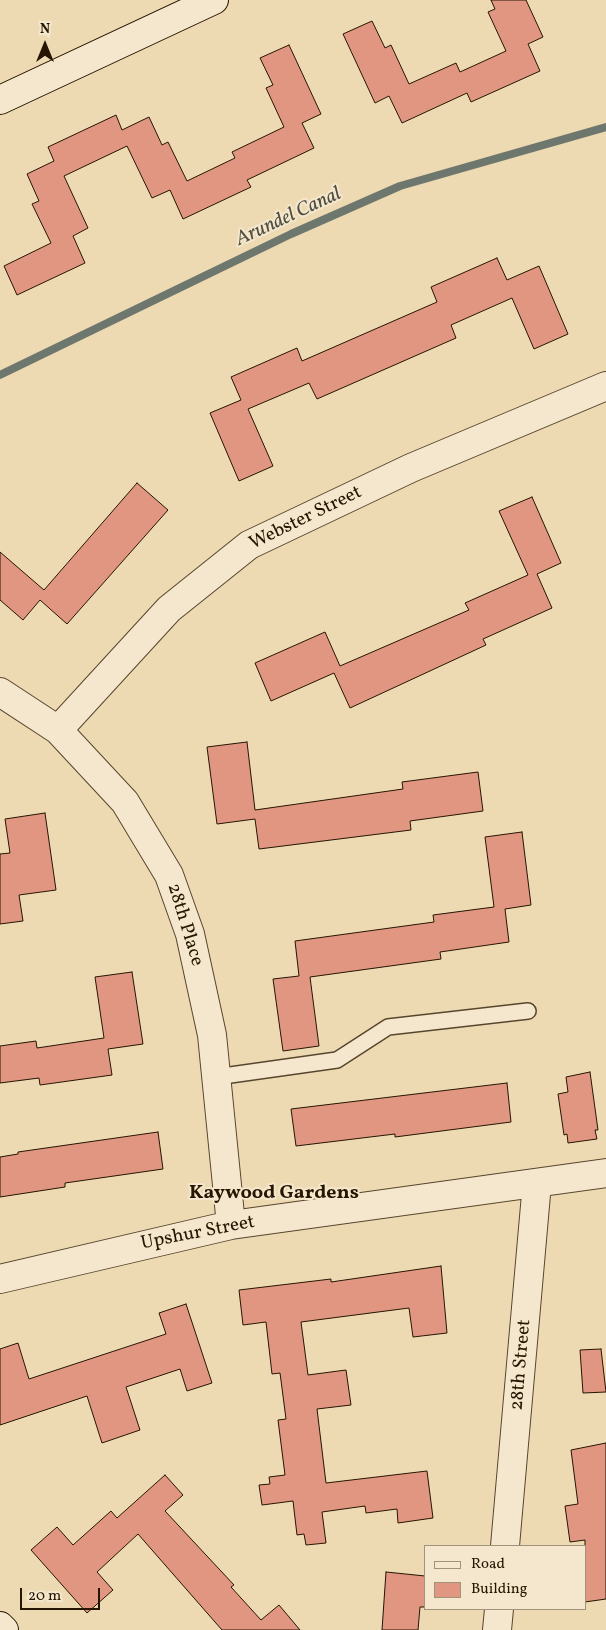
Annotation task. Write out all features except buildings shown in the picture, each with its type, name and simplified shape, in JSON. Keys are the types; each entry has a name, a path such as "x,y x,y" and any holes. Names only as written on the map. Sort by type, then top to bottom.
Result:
{"street":[{"path":"0,100 214,0"},
{"name":"Webster Street","path":"58,730 169,609 249,545 411,468 606,386"},
{"name":"28th Place","path":"0,692 58,730 125,802 169,875 190,934 212,1035 231,1225"},
{"name":"Upshur Street","path":"0,1279 231,1225 606,1173"},
{"name":"28th Street","path":"505,1545 537,1183"},
{"path":"497,1630 499,1610"},
{"path":"0,1626 4,1630"}],"lane":[{"path":"216,1077 337,1060 388,1027 528,1011"}],"waterway":[{"name":"Arundel Canal","path":"0,375 291,234 400,186 606,127"}],"district":[{"name":"Kaywood Gardens","path":"274,1194"}]}
